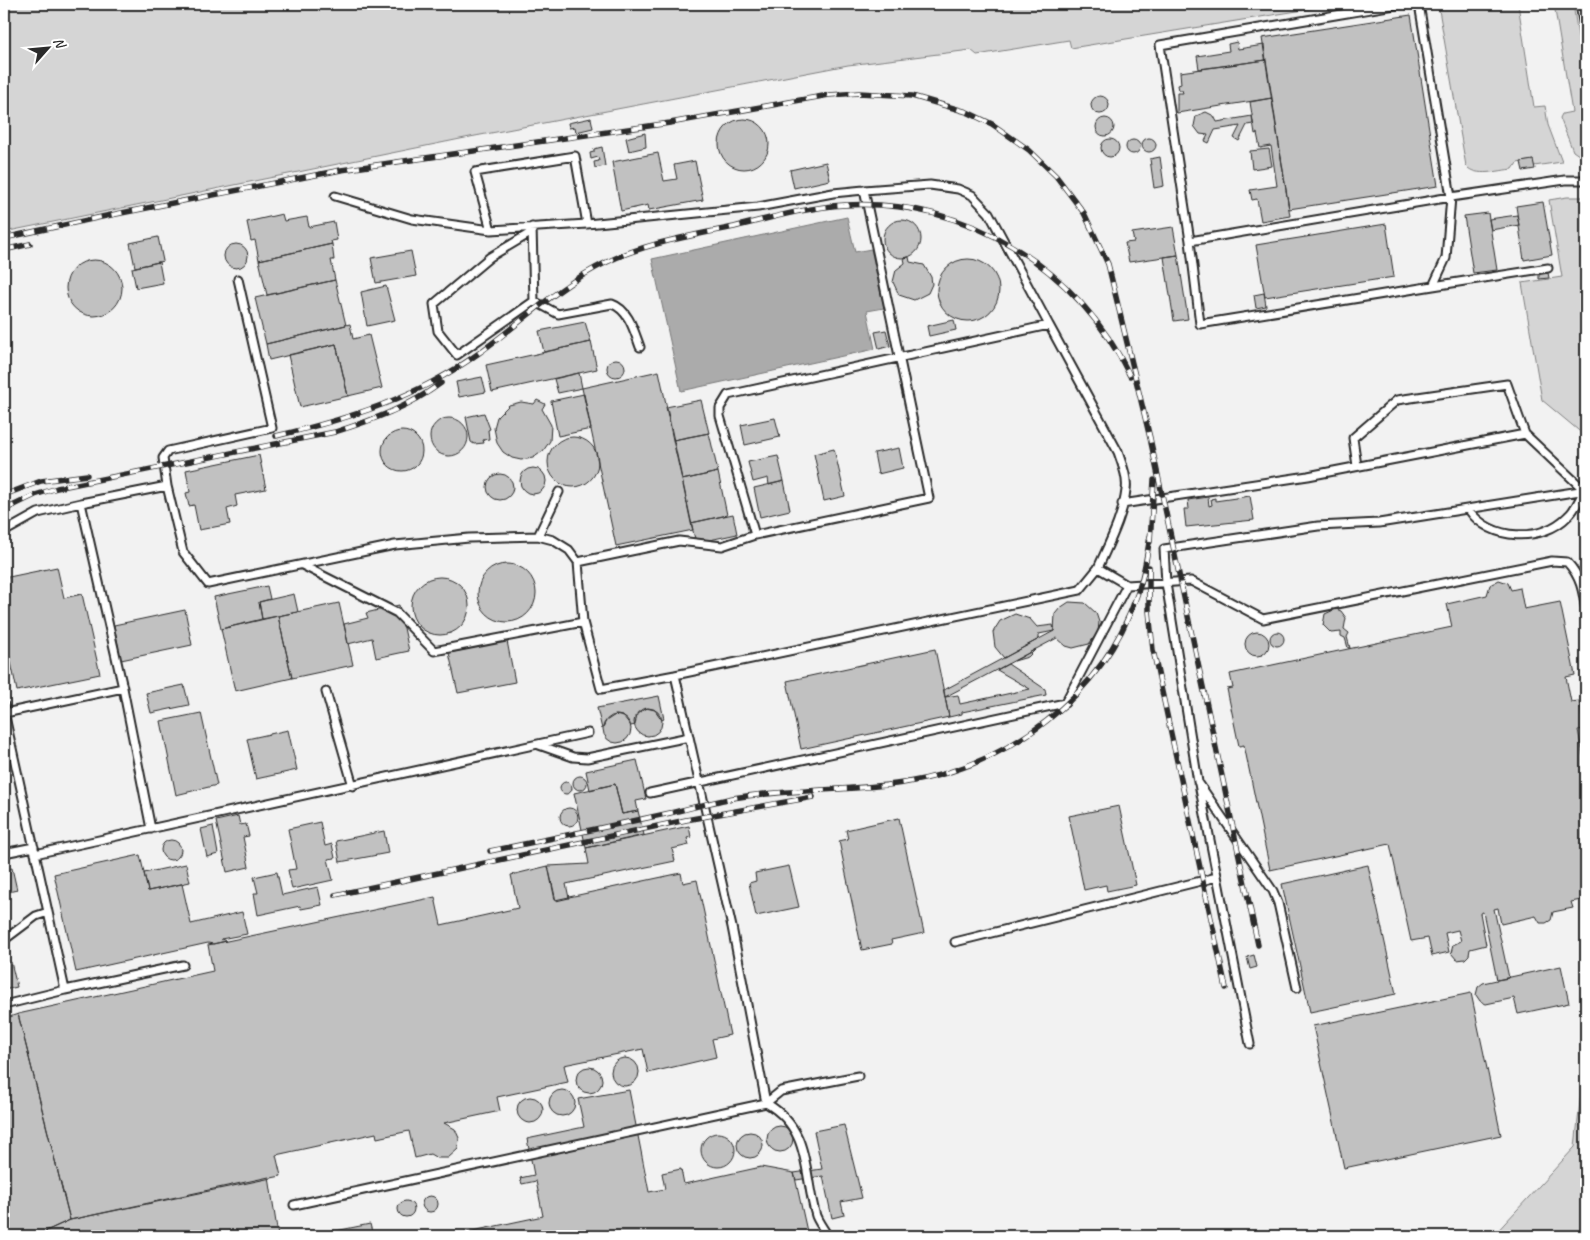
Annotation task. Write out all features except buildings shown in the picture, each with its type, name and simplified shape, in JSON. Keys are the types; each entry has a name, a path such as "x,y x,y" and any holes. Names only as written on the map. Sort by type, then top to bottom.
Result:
{"lane":[{"path":"1400,4 1160,45 1190,241 1200,324 1548,268"},
{"path":"1419,4 1452,198 1446,258 1433,286"},
{"path":"1580,4 1586,39"},
{"path":"491,230 475,172 575,156 587,224"},
{"path":"1190,241 1565,180 1586,180"},
{"path":"238,279 272,428 168,451 163,458 167,486 183,552 208,584 395,545 469,538 538,536 553,540 569,550 578,562 583,622 601,689 675,676 1080,590 1098,568 1114,534 1127,489 1124,469 1118,452 989,213 972,195 958,189 930,185 864,190 833,193 758,207 532,230 491,230 412,218 334,196"},
{"path":"578,562 679,541 722,546 755,534 929,498 864,190"},
{"path":"532,230 534,301"},
{"path":"532,230 490,256 434,304 438,331 458,355 534,301"},
{"path":"534,301 558,314 612,304 617,306 625,312 640,346"},
{"path":"755,534 720,416 724,400 728,395 1049,325"},
{"path":"1357,466 1353,438 1397,400 1507,384 1525,434 1585,490"},
{"path":"1122,504 1357,466 1525,434"},
{"path":"4,532 38,513 167,486"},
{"path":"1469,510 1484,526 1495,531 1512,534 1531,534 1554,526 1568,516 1585,490"},
{"path":"1250,1044 1198,782 1166,583 1164,549 1318,526 1379,523 1585,490"},
{"path":"538,536 559,492"},
{"path":"81,503 123,688 151,829"},
{"path":"1098,568 1127,585 1191,581 1263,619 1552,561 1567,562 1577,573 1581,582 1586,611"},
{"path":"302,565 396,613 434,651 583,622"},
{"path":"650,793 1065,703 1127,585"},
{"path":"675,676 732,927 766,1104"},
{"path":"65,990 4,710 123,688"},
{"path":"326,692 352,786"},
{"path":"4,853 35,850 151,829 588,734"},
{"path":"539,745 573,758 587,758 689,737"},
{"path":"1198,782 1273,891 1278,903 1296,988"},
{"path":"955,942 1217,877"},
{"path":"4,940 36,916 48,912"},
{"path":"4,1005 183,965"},
{"path":"294,1205 766,1104 781,1091 858,1076"},
{"path":"766,1104 779,1110 792,1125 802,1142 817,1217 828,1236"}],"shaded area":[{"path":"4,4 1340,4 1071,48 1069,40 977,55 971,50 848,65 470,137 4,232"},
{"path":"1438,4 1518,4 1534,107 1545,106 1548,125 1562,162 1534,166 1533,160 1517,163 1513,169 1488,172 1476,172 1466,166"},
{"path":"1554,4 1573,4 1586,86 1586,160 1573,151 1560,118 1562,114 1572,112"},
{"path":"1567,197 1586,197 1586,445 1584,435 1542,400 1522,283 1562,277 1549,200"},
{"path":"847,217 855,252 871,249 884,308 867,311 875,349 681,391 652,259"},
{"path":"1586,1047 1586,1236 1493,1236 1575,1147"}],"railway":[{"path":"4,238 341,170 670,123 829,95 859,93 912,96 967,112 992,124 1029,150 1056,176 1084,213 1108,264 1150,438 1258,945"},
{"path":"276,436 356,414 407,395 431,383 479,353 589,271 622,255 669,241 789,213 845,205 890,206 933,213 975,227 1013,247 1049,272 1081,302 1108,337 1130,376"},
{"path":"4,250 30,244"},
{"path":"4,510 35,495 57,488 335,432 390,412 429,392 441,383"},
{"path":"4,495 41,481 87,475"},
{"path":"1150,542 1154,480"},
{"path":"490,851 670,813 731,798 903,783 942,774 979,761 1014,743 1047,721 1076,695 1101,665 1121,632 1137,595 1150,536"},
{"path":"1149,567 1149,611 1153,650 1226,988"},
{"path":"335,895 686,820 813,797"}]}
